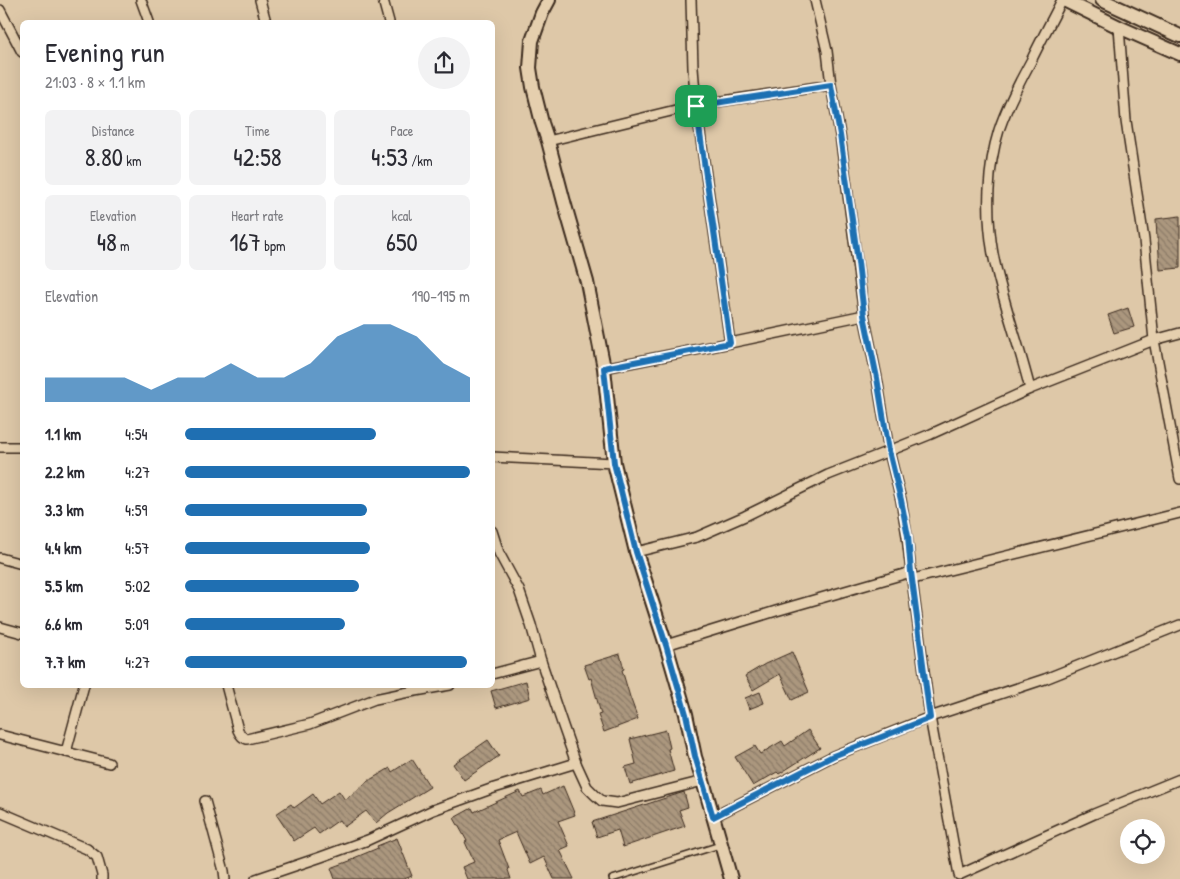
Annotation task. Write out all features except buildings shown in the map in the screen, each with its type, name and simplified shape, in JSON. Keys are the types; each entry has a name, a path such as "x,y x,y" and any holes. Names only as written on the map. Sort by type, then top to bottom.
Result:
{"street":[{"path":"141,0 148,20"},
{"path":"260,0 265,20"},
{"path":"383,0 388,20"},
{"path":"548,0 532,40 530,68 533,87 587,282 604,368 614,463 636,552 666,645 686,714 695,756 731,879"},
{"path":"690,0 696,106 730,343"},
{"path":"815,0 827,51 864,315 889,451 908,536 930,718 960,877"},
{"path":"1030,389 1000,282 993,253 990,226 991,161 999,129 1008,107 1063,0 1180,54"},
{"path":"1102,0 1180,36"},
{"path":"0,10 20,48"},
{"path":"1118,27 1126,121 1144,240 1154,340 1180,479"},
{"path":"548,141 696,106 831,85"},
{"path":"604,368 864,315"},
{"path":"636,552 696,537 745,516 828,475 931,434 1030,389 1154,340 1180,333"},
{"path":"0,447 20,447"},
{"path":"495,457 614,463"},
{"path":"666,645 776,611 912,576 1180,513"},
{"path":"496,554 519,590 576,763 587,787 602,800 617,803 703,781"},
{"path":"0,558 20,563"},
{"path":"713,817 833,756 930,718 1045,679 1180,624"},
{"path":"0,627 20,632"},
{"path":"495,673 541,661"},
{"path":"66,752 83,688"},
{"path":"227,688 240,736 247,740 310,724 374,700 433,688"},
{"path":"0,735 109,763"},
{"path":"256,879 368,840 442,807 491,789 576,763"},
{"path":"949,879 960,877 1094,814 1180,778"},
{"path":"205,801 224,871 224,879"},
{"path":"0,812 87,849 97,858 102,879"}],"lane":[{"path":"612,879 721,845"}],"route":[{"path":"831,85 840,135 864,315 889,451 908,536 930,718 833,756 713,817 666,645 636,552 614,463 604,368 730,343 696,106 831,85"}]}
